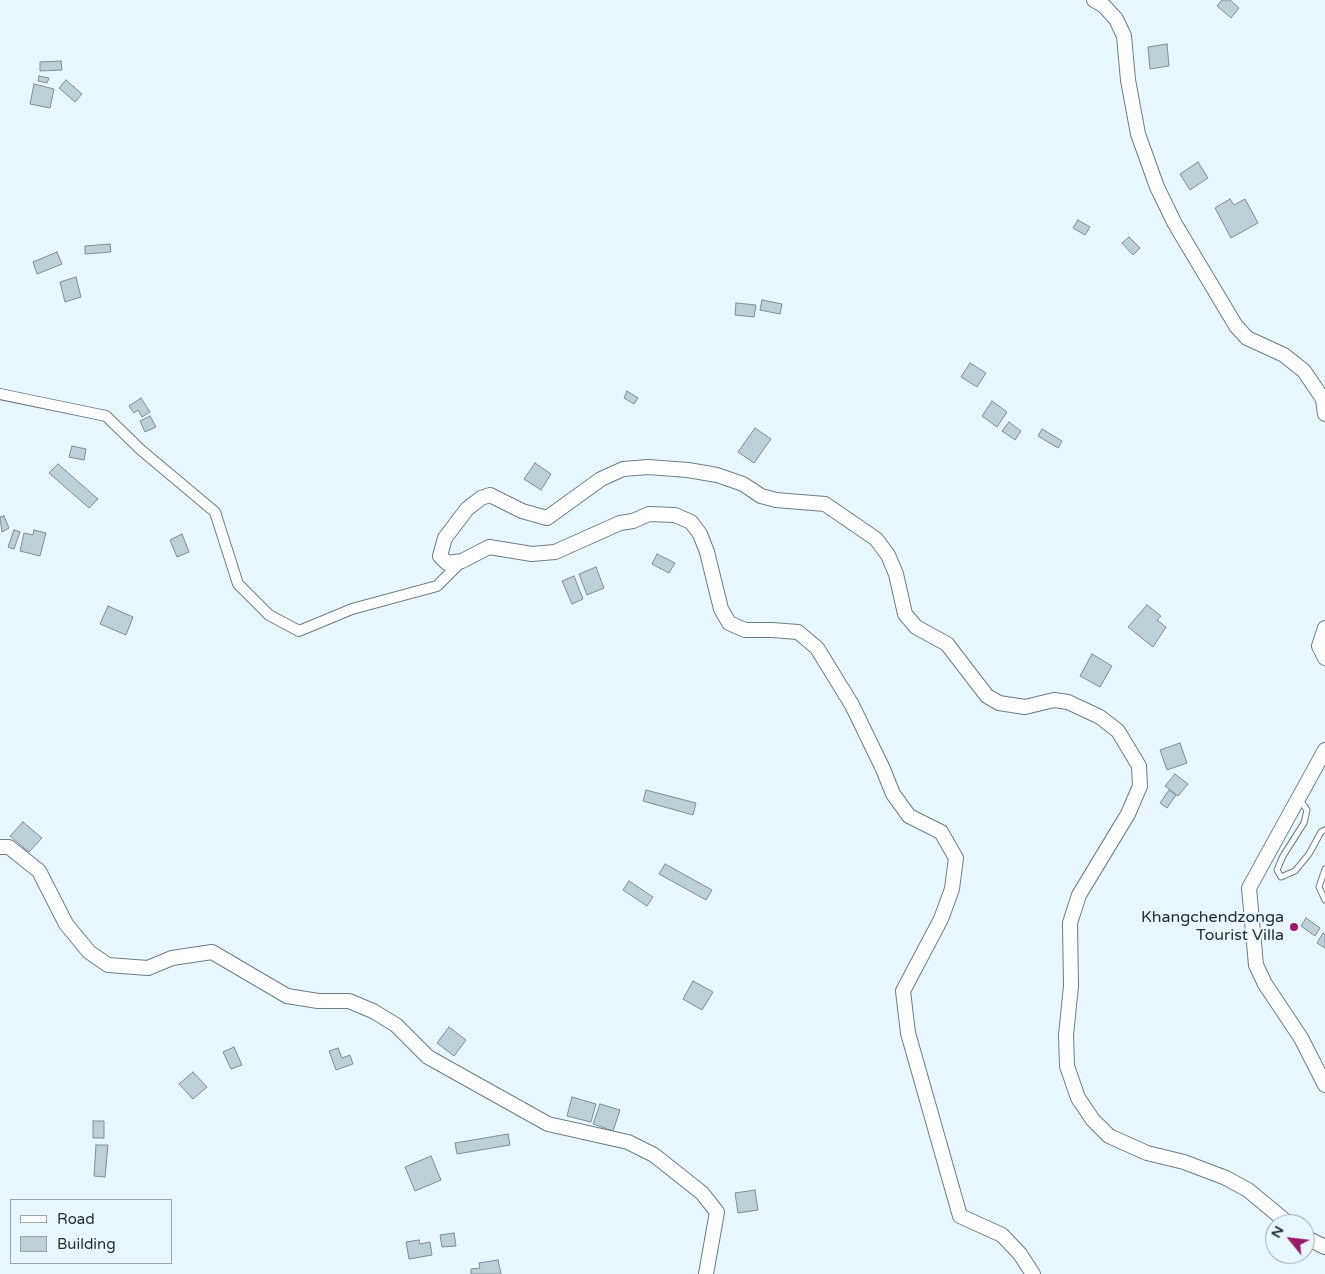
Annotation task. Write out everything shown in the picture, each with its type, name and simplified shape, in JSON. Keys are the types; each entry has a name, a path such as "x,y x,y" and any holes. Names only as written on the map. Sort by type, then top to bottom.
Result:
{"street":[{"path":"1094,0 1104,6 1116,20 1124,36 1128,80 1138,134 1157,187 1175,224 1236,326 1247,338 1284,355 1304,371 1323,399 1325,414"},
{"path":"0,394 106,416 141,450 214,512 238,584 268,615 299,631 352,609 437,586 462,561 490,547 532,554 555,552 620,523 633,521 649,514 675,515 690,522 700,534 707,552 721,609 729,623 745,630 798,632 817,648 852,705 893,794 909,816 941,832 956,858 952,888 941,919 903,991 908,1033 960,1216 1002,1235 1020,1254 1033,1274"},
{"path":"462,561 447,563 440,556 445,538 467,508 481,498 490,495 522,511 547,518 601,479 623,469 648,467 688,470 717,475 743,484 761,496 776,500 825,504 876,539 888,555 896,574 905,614 916,627 947,644 987,696 999,703 1025,707 1054,700 1068,702 1100,717 1118,731 1138,766 1140,786 1128,814 1079,895 1070,922 1071,986 1066,1035 1067,1066 1078,1098 1093,1120 1109,1136 1147,1153 1184,1162 1226,1178 1248,1190 1276,1214"},
{"path":"1325,628 1319,646 1325,658"},
{"path":"1325,750 1249,888 1256,965 1265,984 1301,1038 1325,1085"},
{"path":"0,847 9,847 39,871 66,924 89,952 108,965 148,968 172,958 212,952 287,996 318,1001 349,1002 373,1011 396,1025 428,1057 548,1124 628,1142 654,1155 702,1192 717,1212 706,1274"}],"lane":[{"path":"1298,798 1307,810 1304,823 1283,856 1277,870 1280,877 1295,870 1309,854 1325,830"},
{"path":"1325,869 1319,887 1325,900"}],"building":[{"path":"1222,0 1230,0 1239,8 1231,18 1217,6"},
{"path":"1167,44 1169,66 1150,69 1148,47"},
{"path":"61,61 62,70 40,71 40,62"},
{"path":"39,76 49,78 47,83 38,81"},
{"path":"66,80 82,94 75,102 59,88"},
{"path":"34,84 54,89 50,108 30,104"},
{"path":"1198,162 1208,178 1190,190 1180,174"},
{"path":"1230,199 1234,205 1245,199 1258,223 1231,238 1215,208"},
{"path":"1078,220 1090,227 1085,235 1073,228"},
{"path":"1129,237 1140,248 1133,255 1122,243"},
{"path":"110,244 111,252 85,254 85,246"},
{"path":"57,252 62,264 37,274 33,262"},
{"path":"76,277 81,297 65,302 60,282"},
{"path":"762,300 782,304 780,314 760,310"},
{"path":"736,303 756,305 754,317 735,315"},
{"path":"970,363 986,373 977,387 961,377"},
{"path":"627,391 638,398 634,404 624,398"},
{"path":"141,398 150,412 142,417 138,410 134,413 129,406"},
{"path":"992,401 1007,412 997,427 982,416"},
{"path":"150,416 156,427 145,432 140,421"},
{"path":"1009,422 1021,431 1015,440 1002,431"},
{"path":"755,428 771,439 754,463 738,452"},
{"path":"1042,429 1062,441 1058,448 1038,436"},
{"path":"72,446 86,449 84,460 69,457"},
{"path":"535,463 551,474 541,490 524,479"},
{"path":"58,464 98,499 89,508 49,473"},
{"path":"4,516 9,528 2,532 0,517"},
{"path":"14,530 20,532 14,549 8,547"},
{"path":"34,530 46,533 40,556 20,551 24,533 33,535"},
{"path":"182,534 189,552 177,557 170,540"},
{"path":"657,554 675,563 669,573 652,564"},
{"path":"596,567 604,588 587,595 579,574"},
{"path":"574,576 583,599 572,604 562,581"},
{"path":"1147,605 1161,616 1157,620 1166,627 1153,647 1128,627"},
{"path":"108,606 133,617 126,635 100,624"},
{"path":"1092,654 1112,666 1100,687 1080,676"},
{"path":"1180,743 1187,763 1167,770 1160,750"},
{"path":"1175,774 1188,784 1178,796 1165,786"},
{"path":"646,790 696,803 693,815 643,801"},
{"path":"1169,790 1176,795 1167,808 1160,803"},
{"path":"23,822 42,838 29,852 10,836"},
{"path":"665,864 712,890 706,900 659,874"},
{"path":"629,881 653,897 647,906 623,890"},
{"path":"1306,918 1320,928 1315,936 1301,926"},
{"path":"1323,933 1325,935 1325,948 1317,943"},
{"path":"693,981 713,992 702,1010 683,999"},
{"path":"449,1027 466,1040 454,1056 437,1043"},
{"path":"234,1047 242,1065 231,1069 223,1052"},
{"path":"338,1048 342,1058 350,1055 353,1064 336,1070 329,1051"},
{"path":"193,1072 207,1087 193,1099 179,1084"},
{"path":"572,1097 596,1104 591,1122 567,1116"},
{"path":"600,1104 620,1110 613,1131 593,1124"},
{"path":"93,1121 104,1121 104,1138 93,1138"},
{"path":"508,1134 510,1145 457,1154 455,1143"},
{"path":"96,1145 108,1145 105,1177 94,1176"},
{"path":"431,1156 441,1180 415,1191 405,1167"},
{"path":"755,1190 758,1210 738,1213 735,1193"},
{"path":"454,1233 456,1246 442,1247 440,1235"},
{"path":"419,1240 420,1244 430,1242 432,1255 409,1259 406,1242"},
{"path":"498,1260 501,1274 471,1274 471,1269 480,1268 479,1263"}],"place":[{"name":"Khangchendzonga Tourist Villa","path":"1294,927"}]}
